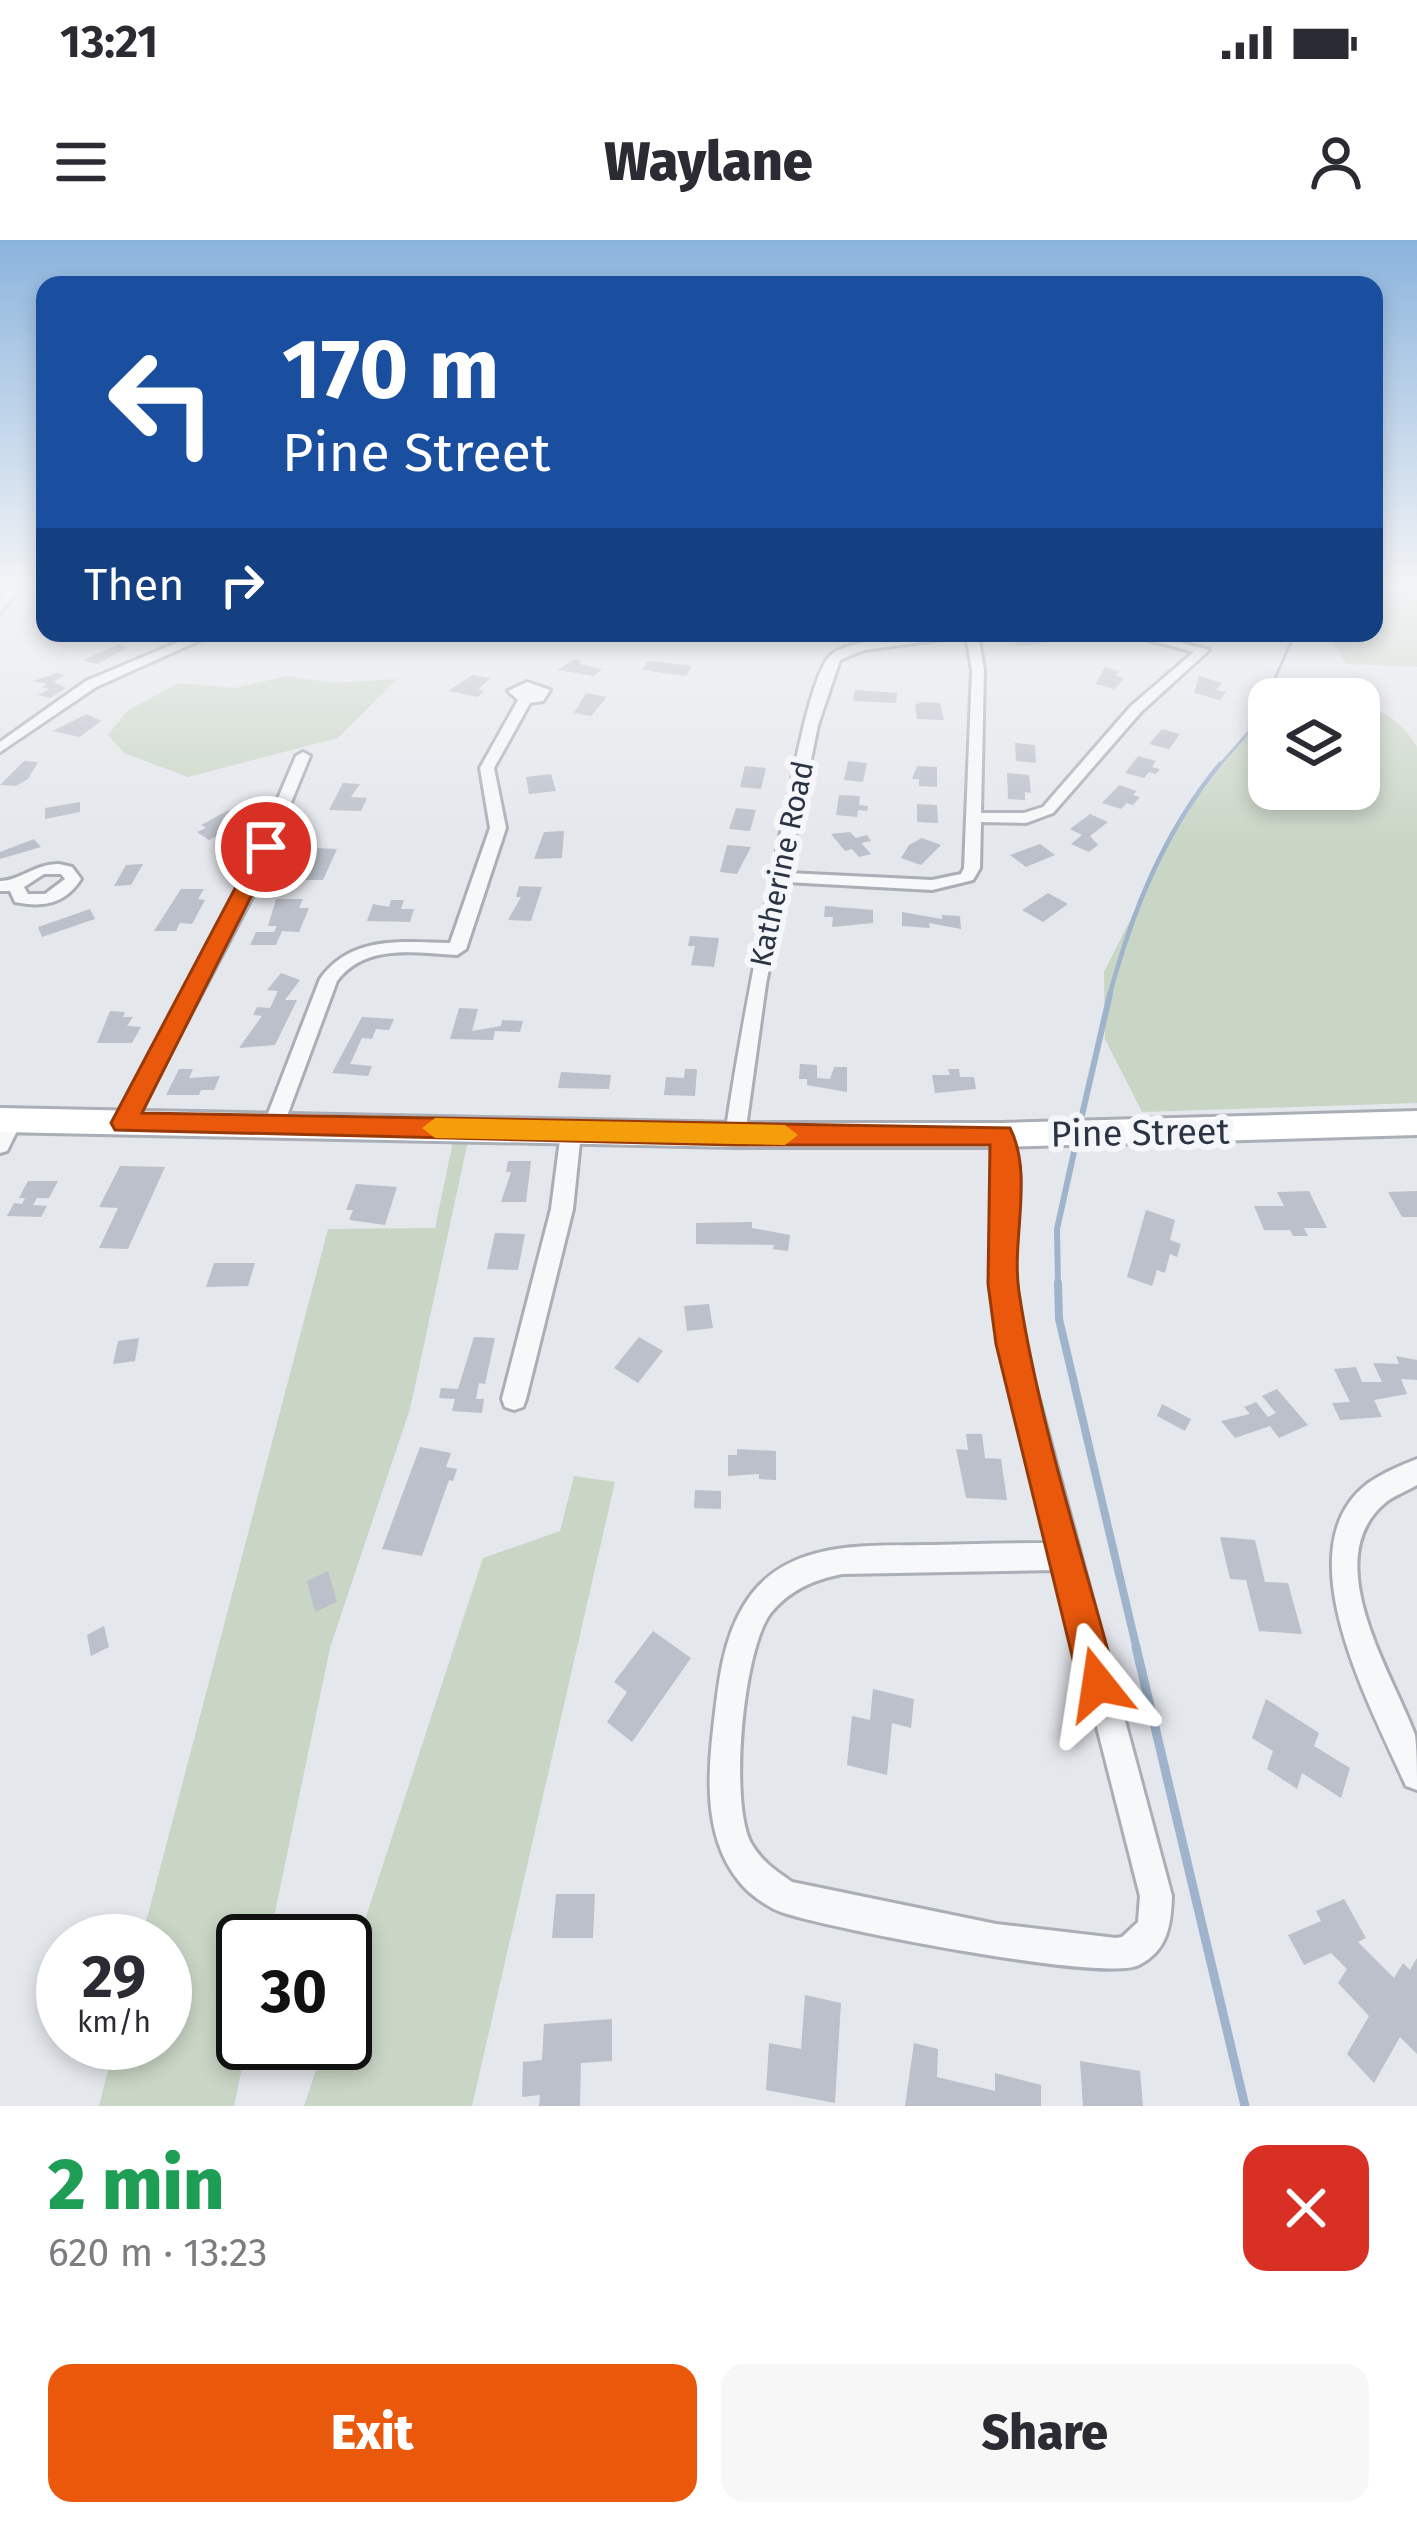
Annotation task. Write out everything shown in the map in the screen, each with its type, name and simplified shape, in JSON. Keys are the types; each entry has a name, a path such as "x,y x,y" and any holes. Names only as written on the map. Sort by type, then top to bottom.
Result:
{"main road":[{"name":"Pine Street","path":"4,1129 124,1123 735,1135 1001,1135 1417,1123"}],"street":[{"path":"0,748 91,684 123,670"},
{"name":"Katherine Road","path":"735,1135 757,984 811,725 829,670"},
{"path":"779,877 956,883 971,868 978,670"},
{"path":"973,817 1026,818 1056,804 1136,709 1180,670"},
{"path":"274,1124 329,979 340,963 367,950 458,949 498,828 487,767 525,699"},
{"path":"124,1123 245,895 302,756"},
{"path":"514,1400 562,1210 571,1132"},
{"path":"1001,1135 1006,1160 1003,1284 1012,1344 1158,1916 1131,1952 1101,1956 996,1941 785,1897 767,1888 741,1864 727,1831 724,1793 738,1655 743,1632 766,1594 809,1564 1065,1556"},
{"path":"1417,1471 1384,1486 1356,1514 1346,1530 1341,1563 1353,1620 1417,1774"}],"green space":[{"path":"287,676 334,683 397,679 338,738 188,777 124,753 108,735 127,711 178,683 235,688"},
{"path":"1380,712 1406,731 1417,747 1417,1103 1142,1112 1105,1039 1104,972 1182,817 1248,733 1248,810 1380,810"},
{"path":"453,1141 468,1141 410,1409 330,1648 275,1914 216,1914 216,2070 241,2070 234,2106 99,2106 108,2070 192,2070 192,1914 148,1914 328,1229 435,1228"},
{"path":"574,1476 615,1482 472,2106 304,2106 316,2070 372,2070 372,1914 367,1914 483,1558 560,1531"}],"building":[{"path":"557,670 601,670 594,676"},
{"path":"643,670 690,670 686,676"},
{"path":"1103,670 1119,671 1115,676 1124,678 1115,689 1096,684"},
{"path":"65,675 54,682 66,688 50,698 38,695 49,689 33,681"},
{"path":"473,675 490,678 478,690 484,691 478,697 448,691"},
{"path":"1199,676 1222,683 1216,690 1226,692 1220,700 1194,693"},
{"path":"855,690 897,693 896,703 853,701"},
{"path":"586,693 607,697 591,716 574,713"},
{"path":"940,703 944,720 917,719 915,705"},
{"path":"87,714 101,721 80,737 52,731"},
{"path":"1162,729 1180,734 1169,749 1149,744"},
{"path":"1015,743 1035,745 1036,763 1016,761"},
{"path":"1138,756 1156,761 1152,767 1160,769 1144,778 1125,773"},
{"path":"24,761 38,762 28,779 16,786 0,785"},
{"path":"848,761 867,763 863,782 844,780"},
{"path":"745,766 766,768 761,789 740,787"},
{"path":"917,766 937,767 937,787 919,786 919,779 912,779"},
{"path":"1007,773 1029,775 1031,793 1025,792 1025,800 1008,799"},
{"path":"551,774 556,791 529,794 526,777"},
{"path":"343,783 360,784 351,797 367,798 361,811 329,810"},
{"path":"1119,785 1137,791 1133,795 1140,797 1121,809 1102,803"},
{"path":"839,795 860,796 859,805 868,806 867,811 858,810 857,817 836,815"},
{"path":"80,802 80,812 45,819 45,808"},
{"path":"917,804 937,805 938,823 917,822"},
{"path":"736,808 756,810 750,831 729,829"},
{"path":"229,810 247,821 209,840 197,832 206,828 201,825"},
{"path":"1090,814 1108,822 1090,836 1098,845 1089,852 1071,844 1082,835 1070,829"},
{"path":"564,831 562,858 534,859 544,832"},
{"path":"850,832 856,838 867,835 871,841 861,843 871,854 859,857 852,849 845,851 831,834"},
{"path":"922,838 941,845 921,865 901,858 909,845"},
{"path":"34,839 41,847 0,859 0,852"},
{"path":"1040,844 1055,855 1026,867 1010,855"},
{"path":"727,845 751,847 737,874 720,872"},
{"path":"314,848 337,849 323,880 303,880"},
{"path":"143,864 131,885 114,886 126,865"},
{"path":"519,886 542,887 531,921 508,920 521,897 516,897"},
{"path":"181,889 204,889 198,899 205,900 192,924 180,923 176,931 154,931"},
{"path":"1048,893 1068,904 1043,922 1022,910"},
{"path":"276,899 303,899 299,908 309,908 299,932 282,931 276,945 250,945 256,932 274,932 277,926 268,926"},
{"path":"391,900 404,900 401,909 414,909 410,922 367,921 373,904 389,907"},
{"path":"825,906 873,910 873,923 832,927 833,917 824,917"},
{"path":"90,909 95,919 42,937 38,927"},
{"path":"902,912 942,919 942,915 960,916 961,929 929,923 930,928 902,926"},
{"path":"690,936 719,938 714,967 691,965 695,946 688,946"},
{"path":"281,973 300,980 285,1000 297,1000 275,1045 239,1048 262,1016 253,1015 257,1007 270,1008 278,991 267,990"},
{"path":"459,1008 478,1009 472,1031 501,1026 502,1020 523,1021 520,1032 495,1031 493,1040 450,1039"},
{"path":"110,1011 125,1012 123,1017 133,1017 127,1026 141,1027 132,1043 97,1043"},
{"path":"362,1017 394,1019 389,1030 376,1029 372,1039 362,1038 350,1064 372,1066 368,1076 332,1073"},
{"path":"800,1064 817,1065 817,1078 830,1079 834,1067 847,1067 847,1092 807,1085 807,1079 799,1079"},
{"path":"179,1069 193,1069 189,1078 220,1076 214,1090 166,1095"},
{"path":"685,1069 697,1069 695,1096 664,1095 666,1077 684,1078"},
{"path":"948,1069 959,1069 960,1077 974,1077 976,1089 935,1093 932,1075 950,1075"},
{"path":"561,1072 611,1075 609,1089 558,1088"},
{"path":"508,1161 531,1161 526,1202 501,1202 511,1172 506,1172"},
{"path":"120,1166 165,1167 128,1249 99,1248 118,1208 99,1207"},
{"path":"28,1181 58,1181 49,1198 37,1198 33,1205 47,1206 41,1217 7,1216 14,1203 22,1204 25,1198 19,1198"},
{"path":"356,1184 397,1187 385,1225 349,1220 353,1210 346,1210"},
{"path":"1309,1191 1327,1228 1304,1228 1308,1236 1264,1230 1254,1206 1284,1206 1277,1192"},
{"path":"1417,1191 1417,1217 1402,1217 1388,1192"},
{"path":"1146,1210 1175,1220 1170,1240 1181,1244 1177,1257 1170,1254 1165,1273 1157,1270 1152,1286 1127,1277"},
{"path":"752,1222 752,1228 790,1235 788,1251 773,1249 774,1245 696,1244 696,1223"},
{"path":"495,1233 525,1234 518,1270 487,1269"},
{"path":"214,1263 255,1263 248,1286 206,1287"},
{"path":"709,1304 713,1328 687,1331 684,1306"},
{"path":"474,1337 495,1338 485,1384 479,1383 476,1399 484,1399 482,1413 452,1411 455,1399 439,1398 441,1388 458,1389"},
{"path":"639,1337 663,1351 638,1383 614,1368"},
{"path":"139,1338 135,1361 113,1364 118,1341"},
{"path":"1396,1356 1417,1360 1417,1380 1401,1379 1407,1394 1374,1400 1382,1417 1340,1420 1332,1403 1350,1402 1334,1369 1356,1367 1362,1382 1382,1382 1373,1363 1399,1364"},
{"path":"1277,1389 1308,1425 1279,1438 1270,1426 1235,1438 1221,1421 1250,1414 1244,1407 1256,1402 1268,1417 1276,1413 1262,1396"},
{"path":"1162,1404 1191,1419 1185,1431 1157,1416"},
{"path":"966,1434 982,1434 985,1458 1001,1459 1007,1500 966,1498 956,1449 968,1450"},
{"path":"420,1447 451,1453 446,1467 457,1469 422,1556 382,1549"},
{"path":"737,1449 776,1451 776,1480 759,1479 759,1474 728,1476 728,1455 737,1455"},
{"path":"695,1490 721,1491 721,1509 694,1508"},
{"path":"1220,1537 1255,1540 1265,1582 1288,1583 1302,1634 1259,1631 1246,1580 1230,1579"},
{"path":"328,1571 337,1602 315,1612 307,1581"},
{"path":"104,1626 109,1647 91,1656 87,1635"},
{"path":"653,1631 691,1658 632,1742 607,1722 627,1692 614,1682"},
{"path":"873,1689 914,1699 911,1728 892,1723 887,1775 847,1765 852,1716 870,1720"},
{"path":"1266,1699 1319,1733 1314,1746 1350,1768 1341,1798 1302,1773 1297,1789 1267,1769 1273,1751 1252,1738"},
{"path":"556,1894 595,1894 593,1938 552,1938"},
{"path":"1344,1899 1366,1938 1358,1942 1394,1978 1403,1963 1410,1970 1417,1958 1417,2054 1400,2037 1374,2083 1347,2054 1369,2016 1338,1983 1347,1969 1331,1953 1304,1965 1288,1935 1321,1921 1316,1911"},
{"path":"805,1995 841,2003 835,2103 766,2090 769,2043 801,2049"},
{"path":"612,2019 612,2061 581,2063 580,2106 539,2106 540,2095 522,2097 523,2062 542,2060 544,2024"},
{"path":"914,2043 938,2049 937,2077 995,2091 995,2073 1041,2085 1041,2106 905,2106"},
{"path":"1080,2061 1140,2071 1143,2106 1083,2106"}],"waterway":[{"path":"1275,678 1279,670"},
{"path":"1218,767 1248,733"},
{"path":"1109,997 1152,875 1182,818 1220,764"},
{"path":"1082,1115 1110,994"},
{"path":"1058,1286 1057,1229 1074,1152"},
{"path":"1058,1283 1059,1319 1137,1650"},
{"path":"1136,1647 1245,2106"}],"slow traffic":[{"path":"435,1128 785,1135"}],"route":[{"path":"266,847 124,1123 735,1135 1001,1135 1006,1160 1003,1284 1012,1344 1098,1684"}]}
